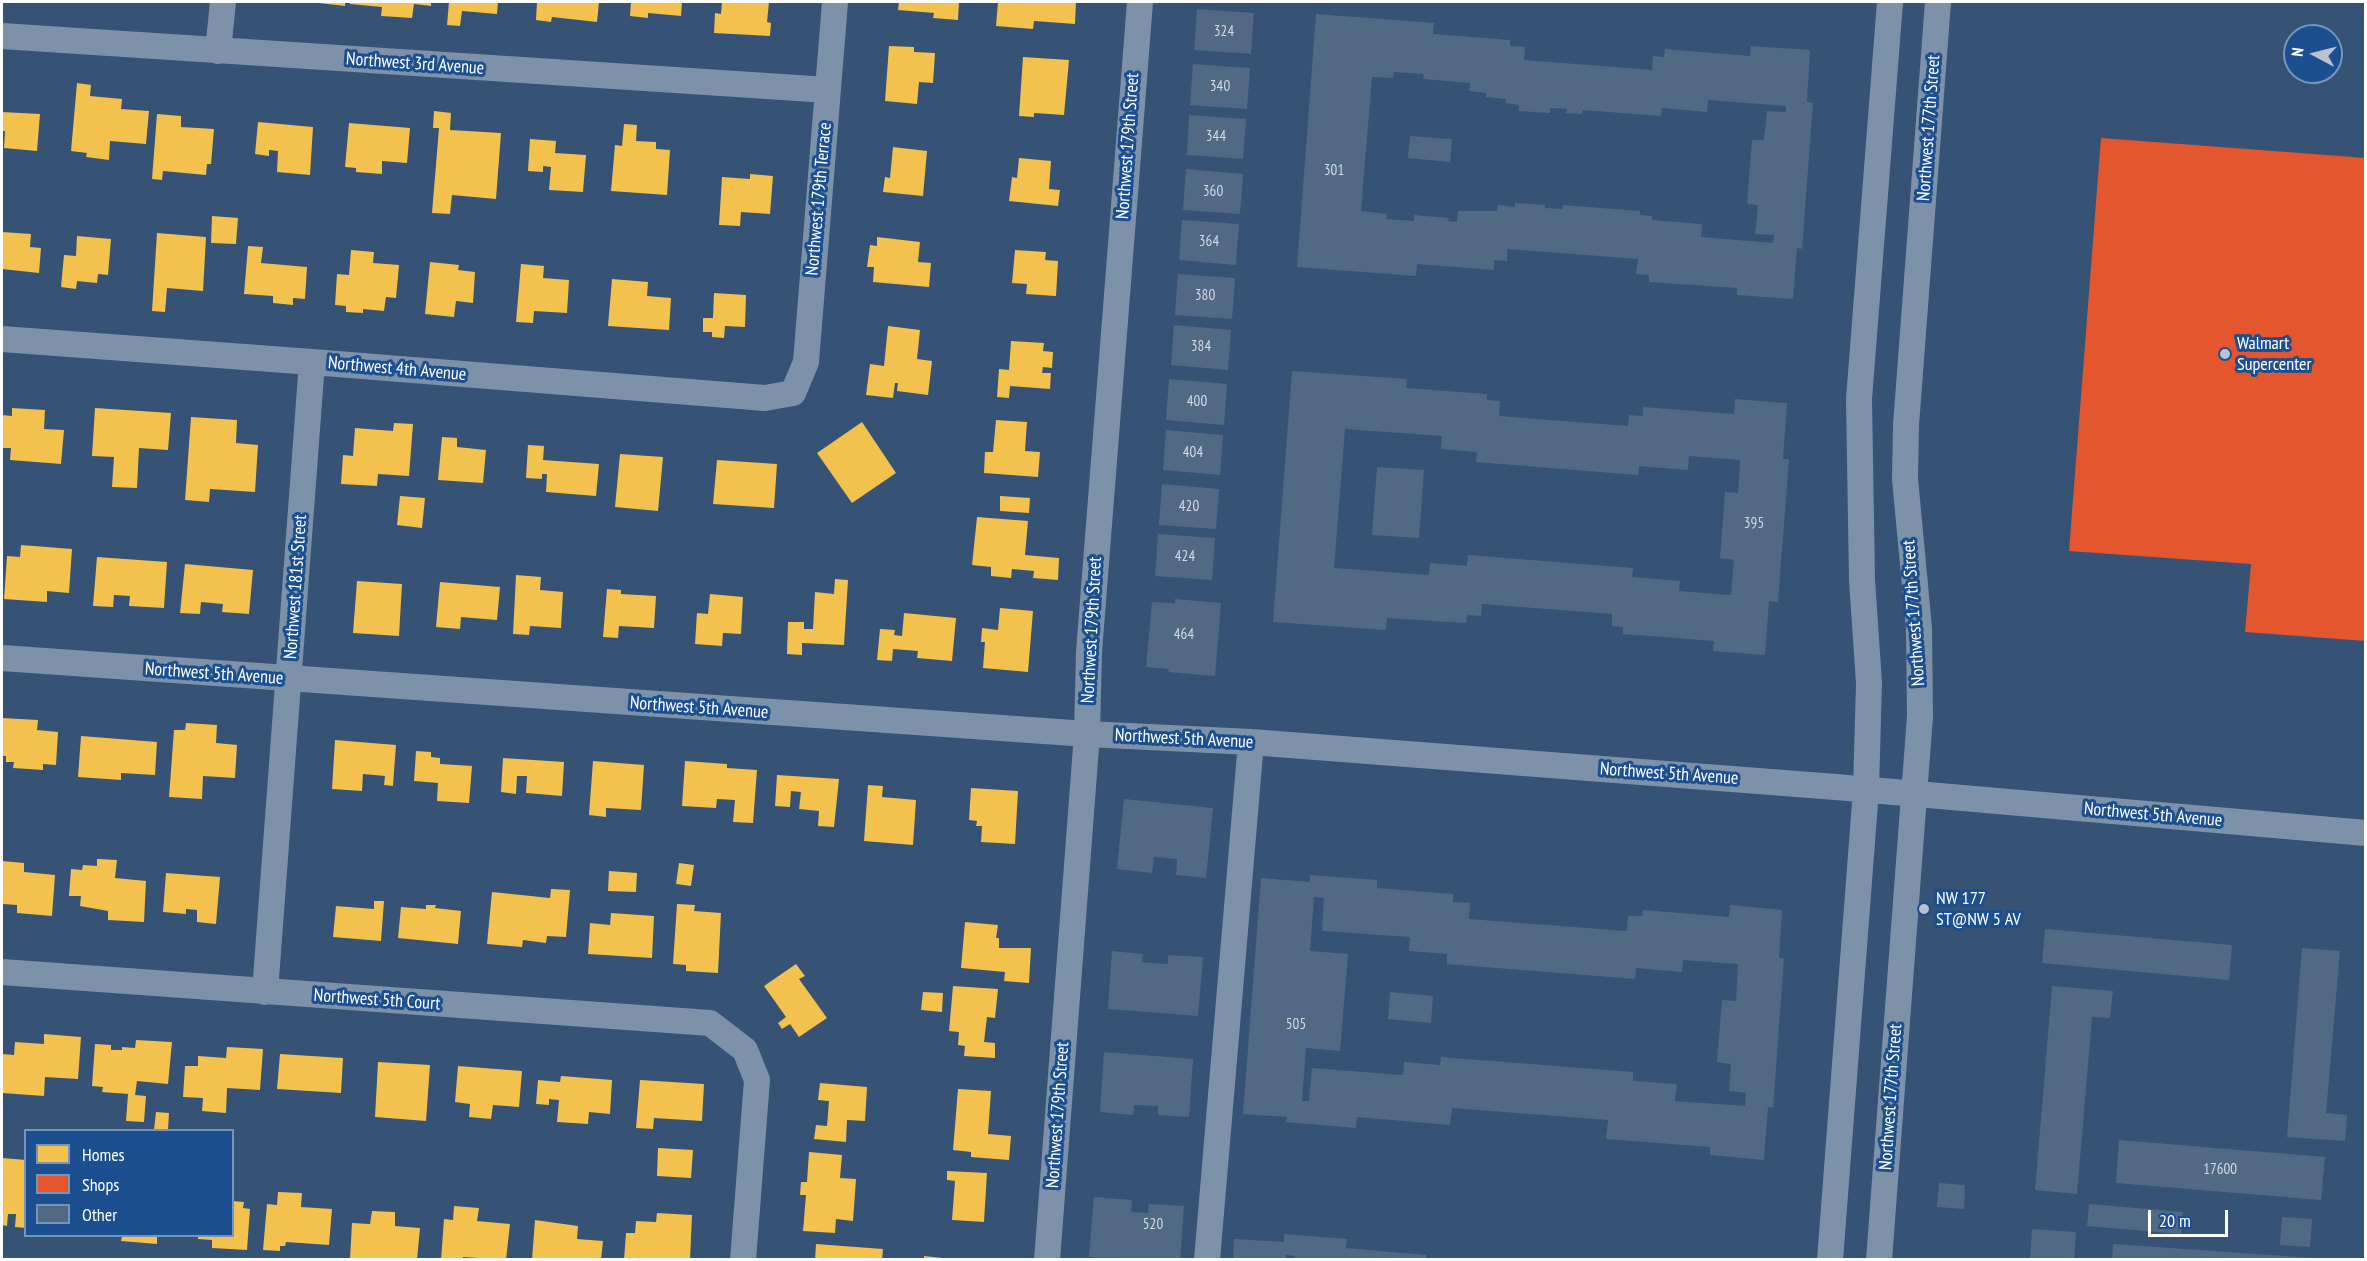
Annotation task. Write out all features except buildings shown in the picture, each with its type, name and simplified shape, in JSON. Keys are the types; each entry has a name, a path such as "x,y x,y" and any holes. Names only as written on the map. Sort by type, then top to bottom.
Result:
{"street":[{"path":"218,51 223,2"},
{"name":"Northwest 179th Terrace","path":"793,393 806,362 835,2"},
{"name":"Northwest 179th Street","path":"1047,1260 1087,734 1089,652 1140,2"},
{"path":"1830,1260 1866,790 1869,683 1862,568 1859,399 1890,2"},
{"name":"Northwest 177th Street","path":"1879,1260 1921,671 1905,479 1906,425 1938,2"},
{"name":"Northwest 3rd Avenue","path":"2,36 828,90"},
{"name":"Northwest 4th Avenue","path":"2,339 765,398 793,393"},
{"name":"Northwest 181st Street","path":"265,992 312,362"},
{"name":"Northwest 5th Avenue","path":"2,658 289,680 1087,734 1251,742 1866,790 2366,833"},
{"path":"1207,1260 1251,742"},
{"name":"Northwest 5th Court","path":"2,972 710,1023 745,1050 757,1080 743,1260"}],"place":[{"name":"Walmart Supercenter","path":"2225,354"},
{"name":"NW 177 ST@NW 5 AV","path":"1924,909"}]}
